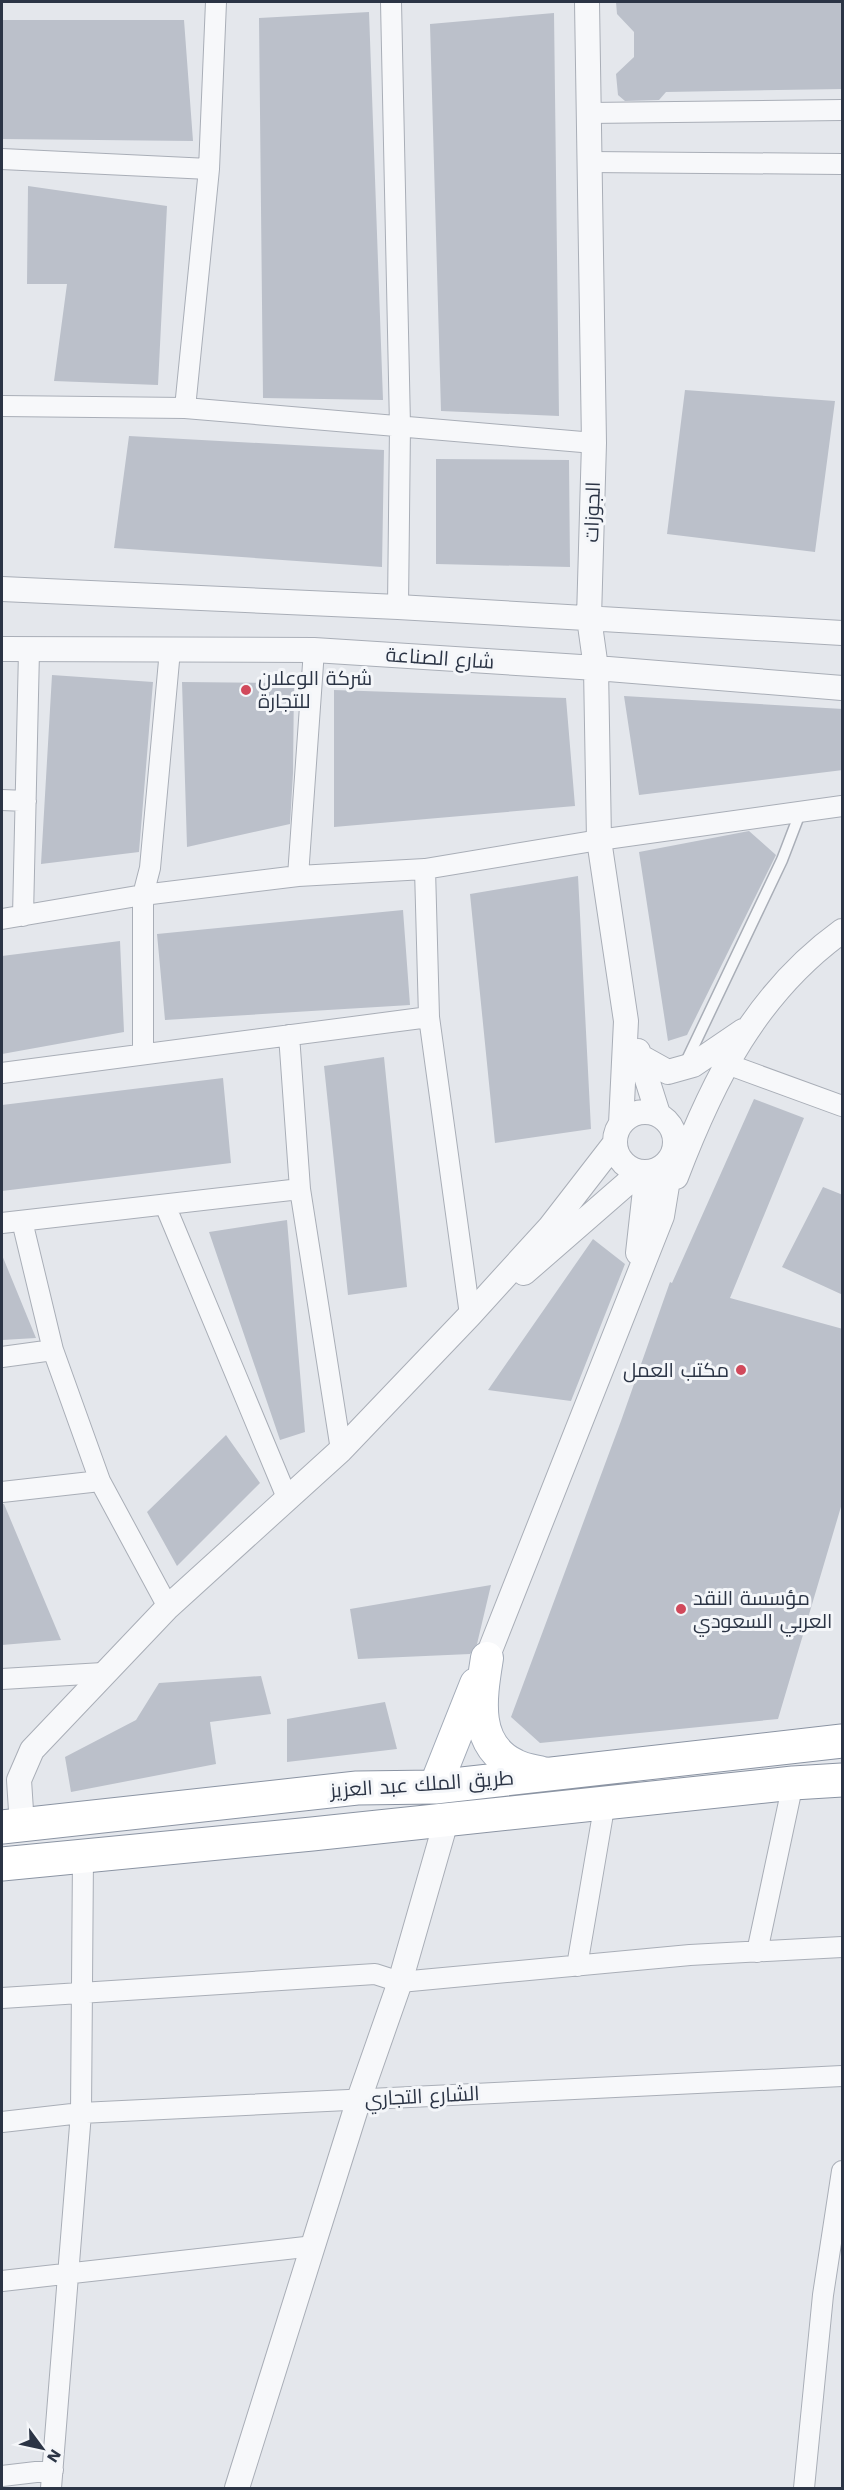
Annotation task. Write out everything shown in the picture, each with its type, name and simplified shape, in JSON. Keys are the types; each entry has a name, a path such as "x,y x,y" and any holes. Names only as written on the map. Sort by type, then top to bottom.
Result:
{"highway":[{"name":"طريق الملك عبد العزيز","path":"12,1826 357,1788 435,1787 843,1741"},
{"name":"طريق الملك عبد العزيز","path":"2,1864 793,1783 843,1780"}],"main road":[{"path":"487,1658 480,1701 484,1731 496,1751 515,1766 547,1774"},
{"path":"435,1787 487,1658"}],"street":[{"path":"184,408 209,169 216,2"},
{"path":"391,2 400,426 398,607"},
{"name":"الجوزات","path":"586,2 594,443 589,618 596,668 599,840 626,1021"},
{"path":"588,114 843,110"},
{"path":"2,159 209,169"},
{"path":"589,162 843,164"},
{"path":"2,406 184,408 594,443"},
{"path":"2,589 398,607 843,633"},
{"name":"شارع الصناعة","path":"2,649 29,651 314,650 596,668 843,688"},
{"path":"143,1054 143,895 150,868 170,650"},
{"path":"298,876 314,650"},
{"path":"23,916 29,651"},
{"path":"2,800 26,801"},
{"path":"2,919 143,895 298,876 425,869 599,840 843,806"},
{"path":"425,869 429,1017 470,1315"},
{"path":"470,1315 540,1260 644,1172 659,1168 702,1110 748,1028 770,999 806,960 843,931"},
{"path":"2,1073 429,1017"},
{"path":"626,1021 641,1057 658,1114 671,1127 674,1150 662,1216"},
{"path":"626,1021 618,1133 622,1162 630,1169 644,1172"},
{"path":"641,1057 668,1072 683,1068 693,1065 748,1028"},
{"path":"289,1035 300,1189 341,1450"},
{"path":"727,1064 843,1106"},
{"path":"487,1658 702,1110"},
{"path":"12,1826 20,1780 32,1750 168,1607 341,1450 470,1315 549,1227 629,1116 638,1112 658,1114"},
{"path":"634,1288 644,1172"},
{"path":"2,1223 300,1189"},
{"path":"165,1205 288,1500"},
{"path":"22,1221 53,1350 100,1481 168,1607"},
{"path":"2,1357 53,1350"},
{"path":"2,1492 100,1481"},
{"path":"2,1679 103,1673"},
{"path":"757,1952 793,1783"},
{"path":"577,1966 605,1802"},
{"path":"237,2488 358,2099 400,1982 447,1818"},
{"path":"2,2476 52,2479 81,2113 83,1856"},
{"path":"2,1998 375,1974 400,1982 577,1966 843,1947"},
{"name":"الشارع التجاري","path":"2,2122 81,2113 843,2076"},
{"path":"804,2488 823,2295 843,2171"},
{"path":"2,2281 314,2246"}],"lane":[{"path":"683,1068 782,860 800,813"}],"building":[{"path":"616,2 843,2 843,89 666,92 659,100 625,101 618,95 616,74 634,57 634,32 617,14"},
{"path":"369,12 383,400 263,398 259,18"},
{"path":"554,13 559,416 441,411 430,24"},
{"path":"2,20 184,20 193,141 2,139"},
{"path":"28,186 167,206 158,385 54,381 67,284 27,284"},
{"path":"685,390 835,401 815,552 667,534"},
{"path":"129,436 384,450 382,567 114,548"},
{"path":"436,459 569,460 570,567 436,564"},
{"path":"52,675 153,682 139,852 41,864"},
{"path":"182,682 294,683 290,824 187,847"},
{"path":"334,690 566,698 575,806 334,827"},
{"path":"624,696 843,709 843,770 639,795"},
{"path":"749,831 776,855 687,1035 668,1041 639,852"},
{"path":"578,876 591,1129 495,1143 470,894"},
{"path":"403,910 410,1005 165,1020 157,934"},
{"path":"120,941 124,1032 2,1054 2,956"},
{"path":"384,1057 407,1287 348,1295 324,1066"},
{"path":"223,1078 231,1163 2,1191 2,1105"},
{"name":"مؤسسة النقد العربي السعودي","path":"754,1099 804,1118 730,1298 843,1329 843,1500 778,1719 540,1743 511,1717 670,1282 672,1283"},
{"path":"823,1187 843,1195 843,1295 782,1267"},
{"path":"287,1220 305,1432 280,1440 209,1232"},
{"path":"593,1239 625,1264 571,1401 488,1390"},
{"path":"2,1255 36,1338 2,1340"},
{"path":"226,1435 260,1483 177,1566 147,1512"},
{"path":"2,1504 4,1504 61,1640 2,1645"},
{"path":"491,1585 477,1644 470,1654 358,1659 350,1609"},
{"path":"261,1676 271,1714 210,1722 216,1764 71,1792 65,1757 136,1720 159,1683"},
{"path":"385,1702 397,1749 287,1762 287,1719"}],"place":[{"name":"شركة الوعلان للتجارة","path":"246,690"},
{"name":"مكتب العمل","path":"741,1370"},
{"name":"مؤسسة النقد العربي السعودي","path":"681,1609"}]}
